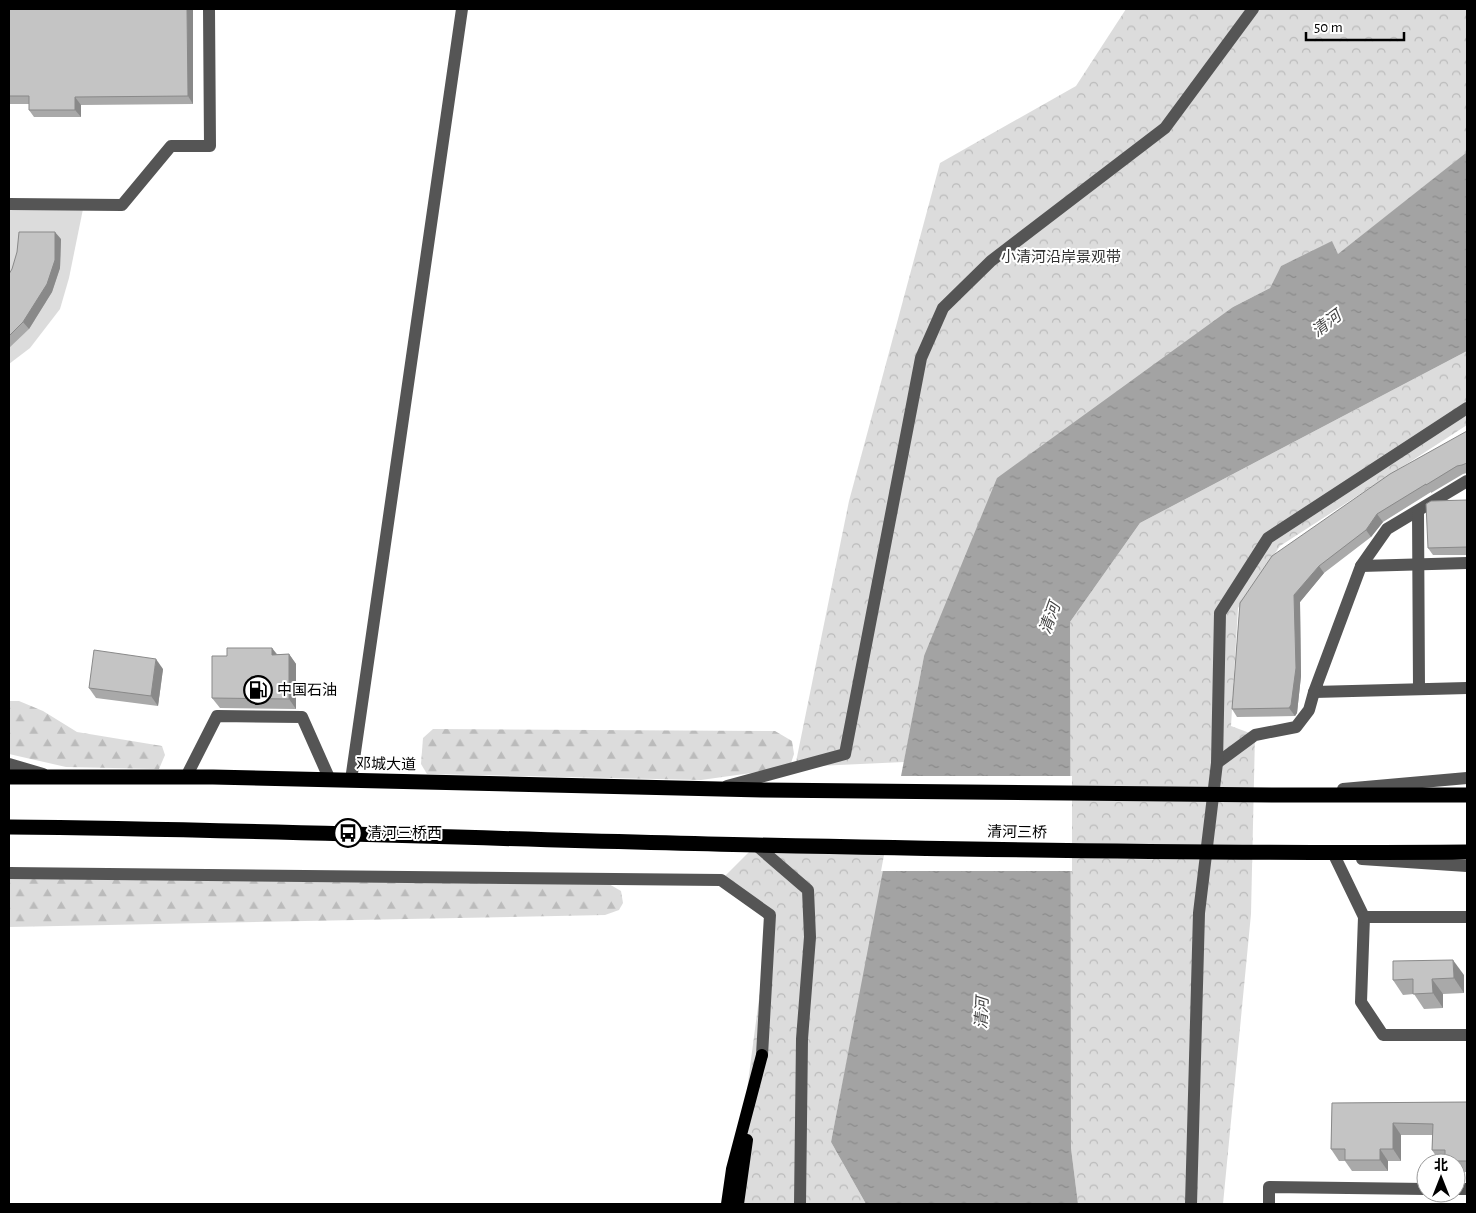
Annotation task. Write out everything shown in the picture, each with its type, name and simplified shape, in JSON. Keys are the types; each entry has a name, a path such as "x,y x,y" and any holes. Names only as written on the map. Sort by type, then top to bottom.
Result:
{"highway":[{"name":"邓城大道","path":"9,777 186,777 762,790 1280,795"},
{"path":"1280,795 1467,795"},
{"path":"9,827 236,830 756,845"},
{"name":"清河三桥","path":"756,845 1278,853 1467,852"}],"main road":[{"path":"727,1204 732,1169 762,1055"},
{"path":"738,1204 762,1055"}],"street":[{"path":"9,204 122,204 171,146 210,146 209,9"},
{"path":"351,780 462,9"},
{"path":"718,789 845,754 921,358 943,308 991,261 1165,128 1253,9"},
{"path":"1191,1204 1199,913 1217,763 1220,613 1268,538 1467,408"},
{"path":"1217,763 1255,735 1296,727 1309,710 1361,566 1387,529 1467,482"},
{"path":"1418,511 1419,689"},
{"path":"1361,566 1467,563"},
{"path":"1314,692 1467,688"},
{"path":"186,777 217,716 302,717 330,780"},
{"path":"9,764 52,777"},
{"path":"1280,795 1467,778"},
{"path":"9,836 24,827"},
{"path":"756,845 808,890 810,937 802,1039 800,1204"},
{"path":"1278,853 1467,866"},
{"path":"1335,857 1364,916 1360,1002 1383,1035 1467,1035"},
{"path":"9,873 720,880 770,915 762,1055"},
{"path":"1364,916 1467,916"},
{"path":"1269,1204 1269,1187 1416,1189"}],"green space":[{"name":"小清河沿岸景观带","path":"1126,9 1467,9 1467,152 1338,255 1332,242 1281,266 1270,288 1233,307 924,656 904,762 795,767 849,501 940,163 1076,86"},
{"path":"9,204 84,204 69,278 60,309 30,348 9,364"},
{"path":"1467,351 1467,425 1280,546 1238,608 1231,726 1255,735 1251,914 1223,1204 1078,1204 1071,1148 1067,918 1070,622 1140,523"},
{"path":"9,701 19,701 43,711 77,732 162,746 165,755 159,769 66,767 9,754"},
{"path":"433,729 775,731 792,741 794,754 791,763 765,771 701,780 427,774 421,764 423,738"},
{"path":"756,845 889,847 831,1142 866,1204 732,1204 770,915 721,880"},
{"path":"9,878 609,884 621,891 623,903 619,910 605,915 9,927"}],"water":[{"name":"清河","path":"1467,152 1467,351 1140,523 1070,622 1071,1148 1078,1204 866,1204 831,1142 924,656 997,478 1233,307 1270,288 1281,266 1332,241 1338,254"}],"pier":[{"path":"899,776 1072,776 1072,871 881,871"}],"building":[{"path":"9,9 187,9 188,96 75,97 75,110 29,110 29,96 9,96"},
{"path":"19,232 55,232 55,260 47,284 23,322 9,336 9,274 17,252"},
{"path":"1467,431 1467,463 1457,466 1377,514 1366,530 1319,566 1294,595 1296,668 1289,708 1232,709 1240,603 1272,556 1390,474"},
{"path":"1467,500 1467,547 1428,548 1426,504 1431,501"},
{"name":"中国石油","path":"227,648 272,648 272,655 289,654 289,699 212,698 212,656 227,656"},
{"path":"94,650 156,659 151,696 89,688"},
{"path":"1453,960 1454,978 1432,979 1433,993 1413,994 1413,979 1393,980 1393,961"},
{"path":"1467,1102 1467,1161 1466,1153 1445,1153 1445,1150 1432,1150 1433,1124 1393,1123 1393,1149 1380,1149 1380,1160 1345,1160 1345,1149 1331,1149 1332,1103"}],"place":[{"name":"中国石油","path":"258,690"},
{"name":"清河三桥西","path":"348,833"}]}
